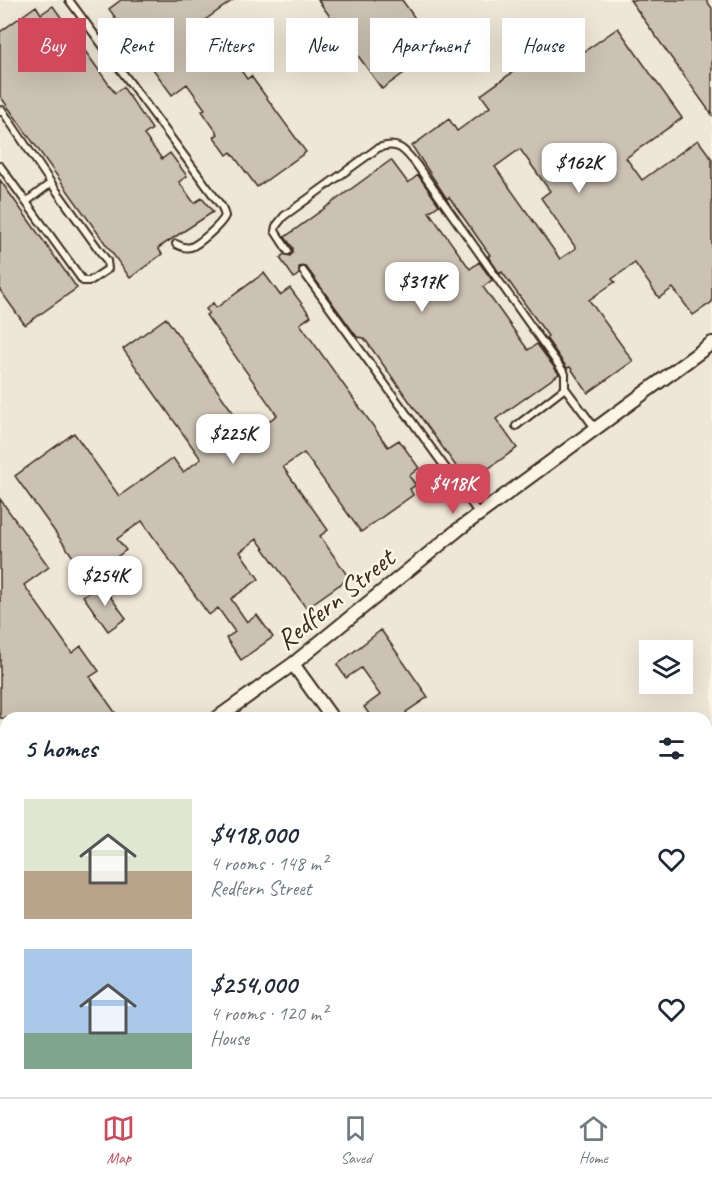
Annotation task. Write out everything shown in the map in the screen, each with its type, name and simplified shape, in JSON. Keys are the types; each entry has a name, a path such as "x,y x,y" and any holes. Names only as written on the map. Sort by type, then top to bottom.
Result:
{"street":[{"name":"Redfern Street","path":"225,712 293,664 479,514 712,343"},
{"path":"293,664 328,712"}],"lane":[{"path":"69,0 222,207 225,216 222,223 190,248 183,248 176,244"},
{"path":"0,166 83,281 87,282 105,273 108,269 107,261 1,110"},
{"path":"288,251 275,231 278,222 284,216 378,148 389,144 398,146 416,164 565,374 565,388 595,428"},
{"path":"26,202 51,183"},
{"path":"303,271 479,514"},
{"path":"516,426 565,388"}],"shaded area":[{"path":"0,0 712,0 712,712 0,712"}],"building":[{"path":"121,0 233,0 208,18 186,18 186,72 242,72 247,79 251,76 306,152 257,187 231,152 227,155 214,137 218,134 202,111 205,109 187,84 172,95 155,72 174,72 174,18 116,18 109,9"},
{"path":"318,0 402,0 415,18 370,18 370,72 405,72 382,89 358,56 358,18 331,18"},
{"path":"630,0 706,0 712,8 712,115"},
{"path":"36,6 41,14 53,6 62,18 19,18"},
{"path":"18,19 18,72 86,72 86,52 115,93 123,87 152,129 144,135 162,159 170,153 187,176 179,182 194,203 202,198 213,212 158,248 162,254 130,278 0,96 0,32"},
{"path":"618,28 682,118 626,158 642,180 698,140 712,159 712,302 693,315 673,288 659,298 635,263 612,279 615,282 589,300 633,361 588,393 570,367 567,368 546,338 548,336 502,272 500,274 488,256 490,255 449,197 447,199 412,146 449,119 457,131 490,107 481,95 513,72 585,72 585,51","holes":["520,149 550,191 541,198 576,248 560,259 495,167"]},
{"path":"391,160 408,183 418,175 439,205 429,212 470,269 479,262 492,280 483,287 528,350 537,344 559,374 496,419 517,448 468,483 364,338 357,337 307,268 299,267 299,274 294,278 280,258 284,254 290,256 293,253 293,248 285,237"},
{"path":"0,180 77,288 25,325 0,290"},
{"path":"264,273 280,295 290,288 311,316 300,324 388,447 399,440 419,468 409,476 416,485 410,489 413,495 361,532 304,453 283,467 328,530 320,536 349,578 306,608 257,539 240,552 259,579 231,599 247,622 257,615 273,637 241,660 226,638 235,632 218,608 209,615 142,521 117,539 126,550 88,578 15,476 74,433 119,496 173,458 183,472 201,459 123,349 166,318 249,435 277,415 206,315 209,313 206,309 213,303 216,308"},
{"path":"0,499 49,567 24,585 72,653 81,646 99,671 90,677 115,712 0,712"},
{"path":"101,584 126,618 108,631 83,596"},
{"path":"381,630 428,697 406,712 368,712 364,707 380,695 361,668 346,678 337,665"}]}
